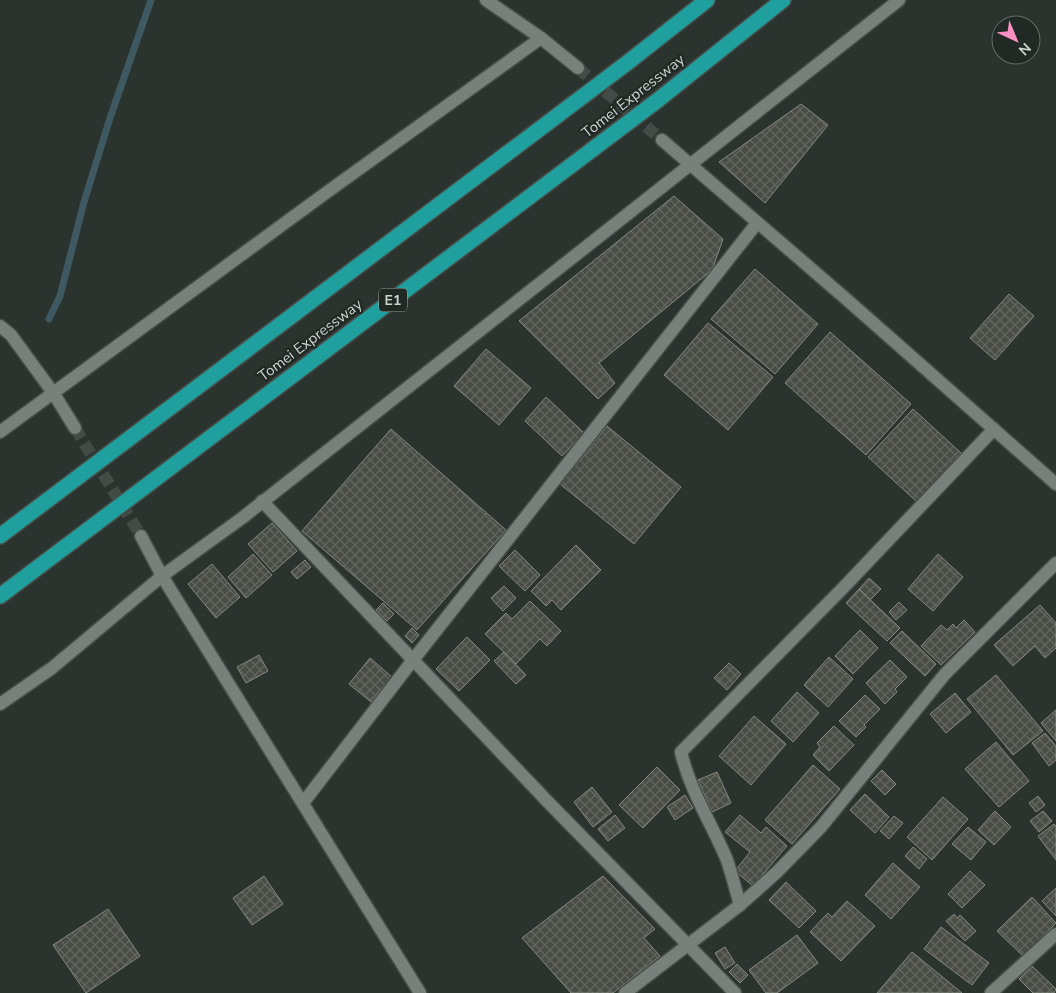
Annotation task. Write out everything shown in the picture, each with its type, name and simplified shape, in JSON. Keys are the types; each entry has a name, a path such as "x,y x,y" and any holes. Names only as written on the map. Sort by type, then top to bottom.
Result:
{"highway":[{"name":"Tomei Expressway","path":"0,536 628,63 707,0"},
{"name":"Tomei Expressway","path":"0,596 658,100 783,0"}],"street":[{"path":"486,0 540,38 578,68"},
{"path":"0,704 52,668 162,576 242,518 899,0"},
{"path":"0,432 540,38"},
{"path":"662,140 1056,484"},
{"path":"303,803 413,660 757,223"},
{"path":"0,326 11,336 54,394 75,428"},
{"path":"740,905 727,861 693,789 685,770 681,752 842,589 994,429"},
{"path":"262,501 734,993"},
{"path":"141,536 162,576 420,993"},
{"path":"625,993 740,905 777,872 821,827 944,674 1056,563"},
{"path":"991,993 1056,934"}],"building":[{"path":"801,104 828,125 765,203 719,162"},
{"path":"674,196 723,239 712,270 599,363 615,383 598,399 519,321"},
{"path":"755,269 818,324 775,374 711,319"},
{"path":"1009,294 1034,316 995,360 970,338"},
{"path":"708,323 773,377 728,430 664,375"},
{"path":"830,332 911,404 866,455 785,383"},
{"path":"486,349 531,388 499,425 454,386"},
{"path":"546,397 584,433 562,456 525,421"},
{"path":"913,409 961,453 917,502 868,457"},
{"path":"607,426 681,487 634,544 560,484"},
{"path":"391,429 506,530 417,630 302,531"},
{"path":"272,523 297,551 273,572 248,544"},
{"path":"576,545 601,570 561,610 552,600 546,606 531,591"},
{"path":"515,550 540,575 525,591 499,566"},
{"path":"253,554 272,575 246,598 228,577"},
{"path":"938,554 963,577 933,611 908,589"},
{"path":"305,560 311,567 297,579 291,572"},
{"path":"212,564 240,597 216,618 188,584"},
{"path":"869,578 881,589 870,600 859,589"},
{"path":"504,586 516,598 503,611 491,598"},
{"path":"859,589 900,628 887,641 846,603"},
{"path":"530,601 561,631 547,646 540,639 516,664 485,634 506,613 512,619"},
{"path":"899,602 907,610 896,620 889,612"},
{"path":"383,603 394,614 387,621 376,610"},
{"path":"1040,605 1056,623 1056,648 1045,658 1035,646 1013,666 994,645"},
{"path":"964,620 975,632 941,665 921,646 941,625 947,630 953,624 956,628"},
{"path":"412,628 419,635 412,643 405,636"},
{"path":"860,630 878,648 853,674 835,656"},
{"path":"902,631 936,664 925,676 890,643"},
{"path":"467,637 490,660 459,691 436,669"},
{"path":"504,652 526,675 516,684 494,661"},
{"path":"259,655 268,671 246,683 237,667"},
{"path":"829,657 853,679 828,707 804,685"},
{"path":"370,658 392,677 371,702 349,684"},
{"path":"890,660 907,677 895,689 897,692 885,704 866,683"},
{"path":"729,663 741,674 727,690 714,678"},
{"path":"996,675 1043,731 1013,755 967,699"},
{"path":"797,692 819,713 793,742 771,721"},
{"path":"955,693 971,712 946,733 930,714"},
{"path":"865,695 880,709 864,725 866,727 856,737 839,721"},
{"path":"1056,710 1056,741 1041,723"},
{"path":"754,716 786,744 751,785 719,756"},
{"path":"834,726 854,745 829,771 813,755 820,747 817,743"},
{"path":"1045,733 1056,746 1056,760 1049,766 1032,743"},
{"path":"996,742 1029,781 999,807 965,769"},
{"path":"813,765 840,789 792,844 765,820"},
{"path":"657,767 680,790 643,828 619,805"},
{"path":"882,770 896,784 885,795 871,781"},
{"path":"717,772 731,803 712,812 698,780"},
{"path":"592,787 612,812 593,827 574,802"},
{"path":"865,794 889,817 875,833 850,810"},
{"path":"685,795 693,808 675,820 667,807"},
{"path":"1038,796 1045,805 1036,812 1029,803"},
{"path":"943,797 968,819 932,860 907,837"},
{"path":"995,811 1011,827 994,845 978,830"},
{"path":"1043,811 1052,821 1039,832 1030,821"},
{"path":"615,815 625,828 608,841 598,829"},
{"path":"740,815 761,833 766,827 787,846 753,886 735,871 750,852 725,832"},
{"path":"894,816 903,823 889,839 880,831"},
{"path":"1054,824 1056,826 1056,860 1038,836"},
{"path":"968,827 986,842 971,860 952,844"},
{"path":"913,847 927,859 919,869 905,856"},
{"path":"893,863 920,887 891,919 865,895"},
{"path":"970,871 985,885 962,908 948,894"},
{"path":"264,876 283,904 252,925 233,898"},
{"path":"603,876 655,929 644,938 660,956 613,993 571,993 522,938"},
{"path":"786,882 816,911 799,928 769,900"},
{"path":"1056,888 1056,916 1042,901"},
{"path":"1032,897 1056,923 1023,956 997,931"},
{"path":"847,901 875,926 841,961 810,932 828,913 832,917"},
{"path":"108,909 140,956 86,993 53,945"},
{"path":"954,914 957,918 960,915 976,931 965,941 946,921"},
{"path":"941,927 989,963 972,985 924,949"},
{"path":"797,935 818,963 777,993 766,993 749,970"},
{"path":"725,947 735,963 725,969 715,953"},
{"path":"912,952 962,993 877,993"},
{"path":"737,964 748,975 740,983 729,972"},
{"path":"1032,966 1056,989 1054,993 1033,993 1019,979"}],"waterway":[{"path":"49,319 60,296 84,202 110,118 151,0"}],"tunnel":[{"path":"578,68 662,140"},
{"path":"75,428 141,536"}]}
